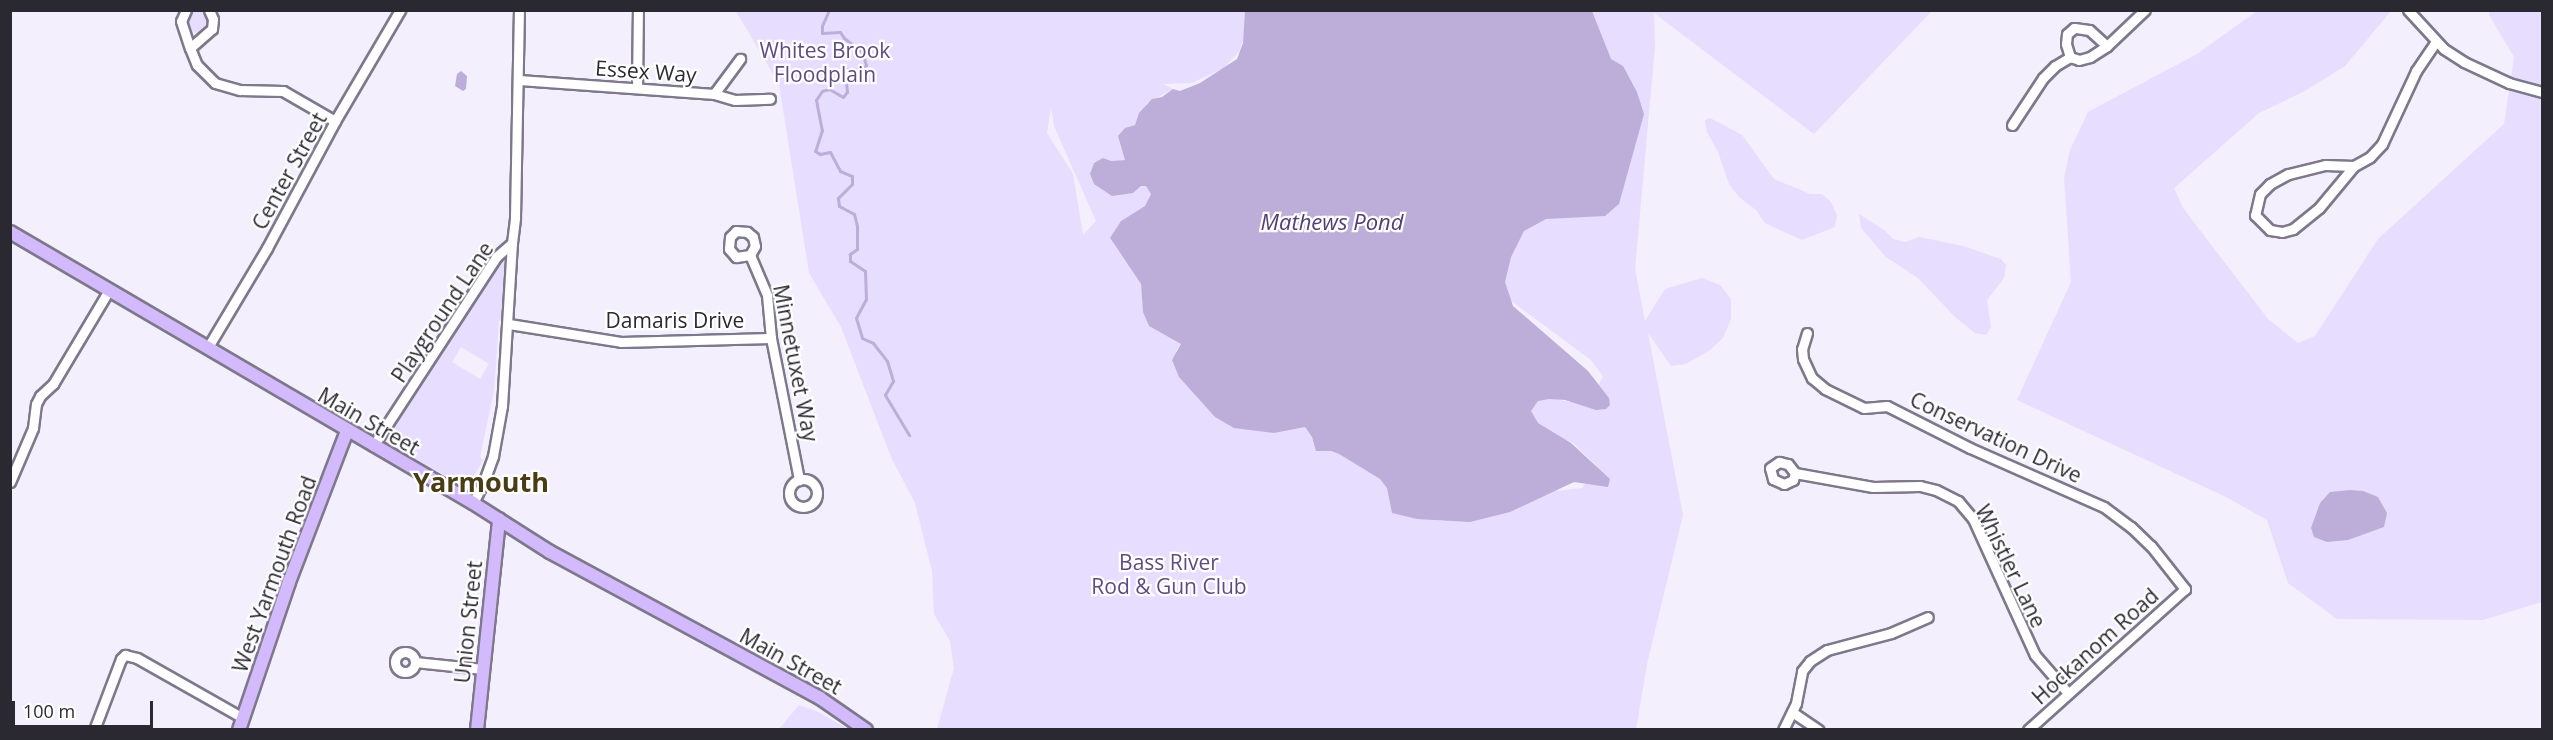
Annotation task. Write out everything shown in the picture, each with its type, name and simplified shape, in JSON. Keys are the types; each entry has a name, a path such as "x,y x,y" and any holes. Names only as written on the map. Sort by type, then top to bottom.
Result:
{"main road":[{"name":"Main Street","path":"10,232 473,503 550,552 820,698 866,729"},
{"name":"West Yarmouth Road","path":"241,724 289,582 347,431"},
{"name":"Union Street","path":"477,729 499,519"}],"street":[{"path":"186,10 181,21 196,65 216,82 240,90 283,91 335,122"},
{"path":"190,48 212,29 213,19 209,10"},
{"name":"Center Street","path":"208,347 267,248 335,122 400,10"},
{"name":"Playground Lane","path":"373,446 496,257 512,243 515,217 519,10"},
{"path":"637,88 638,10"},
{"path":"2012,125 2043,78 2055,66 2070,57 2079,60 2090,57 2107,46 2145,10"},
{"path":"2408,10 2436,41 2464,62 2525,89 2542,92"},
{"path":"2070,57 2066,44 2067,34 2074,28 2089,30 2107,46"},
{"path":"2354,166 2325,165 2288,174 2270,184 2260,194 2255,215 2270,230 2282,232 2293,229 2319,208 2354,166 2370,157 2382,144 2416,71 2436,41"},
{"path":"714,94 740,59"},
{"name":"Essex Way","path":"519,80 714,94 735,99 770,99"},
{"path":"473,503 484,481 495,447 502,406 509,324 512,243"},
{"name":"Minnetuxet Way","path":"750,255 767,295 771,338 787,406 799,480"},
{"path":"10,482 33,428 36,404 40,396 53,384 109,290"},
{"name":"Damaris Drive","path":"509,324 621,342 771,338"},
{"name":"Conservation Drive","path":"1807,333 1802,349 1806,369 1812,378 1825,389 1864,408 1887,406 1970,448 2104,507 2131,527 2151,546 2185,589"},
{"name":"Whistler Lane","path":"1795,473 1873,487 1920,486 1936,490 1958,501 1973,519 2035,655 2068,693"},
{"name":"Hockanom Road","path":"2028,729 2185,589"},
{"path":"1783,729 1792,712 1802,671 1817,656 1840,645 1910,627 1928,617"},
{"path":"94,729 121,659 125,655 136,658 241,724"},
{"path":"415,662 483,669"},
{"path":"1792,712 1819,729"}],"green space":[{"path":"198,9 206,13 210,21 206,29 198,33 190,29 186,21 190,13"},
{"name":"Bass River Rod & Gun Club","path":"736,11 1247,11 1246,31 1240,50 1224,68 1192,83 1163,84 1173,89 1147,103 1135,125 1125,128 1121,145 1126,160 1094,163 1091,174 1094,184 1133,193 1146,185 1151,194 1145,206 1121,221 1110,239 1141,284 1143,312 1149,326 1181,344 1176,351 1258,430 1274,433 1305,427 1312,437 1316,451 1331,451 1339,454 1380,479 1412,516 1442,521 1474,507 1524,495 1582,488 1595,470 1596,465 1572,442 1554,436 1506,430 1539,395 1569,402 1593,397 1603,376 1591,360 1499,292 1590,11 1932,11 1814,134 1654,13 1655,46 1635,269 1645,321 1665,289 1702,278 1720,285 1731,299 1731,319 1723,338 1710,350 1686,364 1671,366 1648,333 1683,515 1647,664 1636,730 937,729 954,668 950,641 934,614 932,571 915,503 891,457 841,327 809,273 779,84","holes":["1051,107 1054,126 1096,221 1083,235 1073,174 1047,133"]},
{"path":"2257,11 2391,11 2345,66 2305,91 2259,113 2174,188 2183,208 2268,319 2298,343 2315,336 2378,239 2504,124 2514,57 2489,15 2490,11 2542,11 2542,602 2483,620 2337,619 2288,583 2267,520 2224,496 2017,400 2071,282 2064,178 2070,150 2088,112 2197,54"},
{"path":"1710,118 1742,135 1774,179 1810,194 1822,194 1831,202 1837,216 1835,227 1802,240 1765,223 1756,210 1739,197 1729,184 1718,152 1707,132 1705,120"},
{"path":"1859,214 1884,230 1893,239 1905,242 1919,237 1963,246 2001,259 2006,265 2004,278 1987,300 1991,327 1986,335 1975,333 1955,317 1918,278 1886,257 1861,228"},
{"path":"500,259 506,262 494,391 480,457 483,460 473,478 460,484 390,444 391,430","holes":["461,347 489,364 480,379 452,362"]},
{"path":"799,705 818,712 848,729 779,729"}],"water":[{"name":"Mathews Pond","path":"1245,11 1592,11 1611,59 1623,66 1637,92 1644,114 1619,204 1605,216 1546,219 1524,231 1511,257 1505,282 1513,306 1588,371 1609,398 1610,405 1606,409 1596,410 1565,400 1549,399 1538,401 1531,411 1538,423 1571,443 1610,479 1608,487 1574,482 1510,512 1470,522 1417,519 1392,513 1387,488 1380,479 1339,454 1331,451 1316,451 1312,437 1305,427 1274,433 1234,428 1215,417 1179,377 1172,360 1181,344 1149,326 1143,312 1141,284 1110,238 1121,221 1145,206 1151,194 1146,186 1141,186 1133,193 1112,196 1094,184 1090,174 1094,163 1103,158 1111,161 1125,160 1118,136 1125,128 1135,125 1139,113 1152,99 1162,97 1173,89 1180,91 1200,83 1237,59 1243,43"},
{"path":"461,71 467,76 466,89 463,91 455,86 457,74"},
{"path":"2363,491 2378,497 2387,513 2384,527 2348,540 2327,542 2314,537 2311,528 2320,503 2330,492"}],"waterway":[{"path":"829,10 822,26 822,33 840,32 862,52 866,65 862,70 848,69 845,75 847,92 843,97 829,89 822,91 816,100 822,130 815,151 820,154 830,152 840,171 852,176 852,184 838,198 839,206 854,214 857,226 857,249 850,254 850,261 865,271 866,299 856,318 862,338 873,343 887,361 893,381 885,395 909,435"}],"district":[{"name":"Yarmouth","path":"481,482"}],"park label":[{"name":"Whites Brook Floodplain","path":"825,62"}]}
